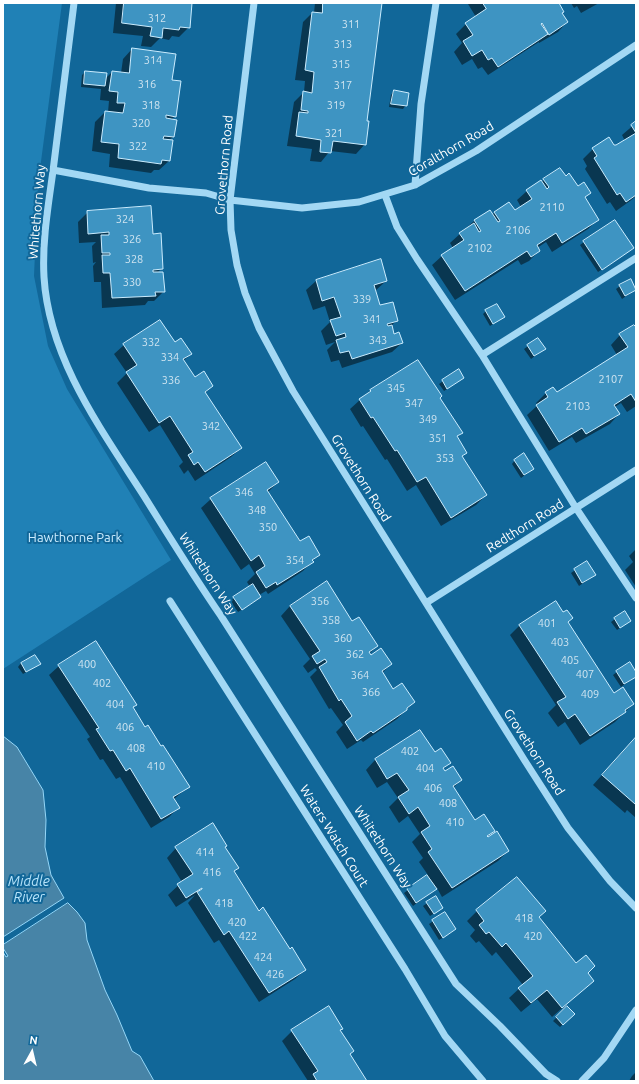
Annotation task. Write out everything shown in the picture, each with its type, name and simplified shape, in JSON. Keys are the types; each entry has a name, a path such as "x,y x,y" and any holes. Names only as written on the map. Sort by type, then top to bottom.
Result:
{"street":[{"name":"Whitethorn Way","path":"74,3 44,244 44,278 50,317 63,357 88,409 193,576 221,616 456,984 500,1026 546,1074 557,1081"},
{"name":"Grovethorn Road","path":"254,3 230,200 231,230 237,265 245,293 259,328 293,391 524,761 568,828 610,881 636,908"},
{"path":"415,185 421,104 436,3"},
{"name":"Coralthorn Road","path":"53,170 149,188 206,193 230,200 302,208 359,202 415,185 476,151 636,45"},
{"path":"385,195 397,227 482,355 576,508 636,598"},
{"path":"482,355 636,258"},
{"name":"Redthorn Road","path":"426,603 636,470"},
{"name":"Waters Watch Court","path":"170,601 405,969 430,1012 450,1042 483,1081"},
{"path":"582,1081 604,1058 636,1010"}],"green space":[{"name":"Hawthorne Park","path":"3,3 62,3 38,184 34,276 48,346 67,389 171,560 3,669"}],"water":[{"name":"Middle River","path":"3,736 17,747 43,790 46,820 45,847 51,875 64,898 3,937"},
{"name":"Middle River","path":"68,903 85,923 87,940 105,990 132,1051 140,1056 154,1081 3,1081 3,952 6,957 8,956 3,948 3,945"}],"building":[{"path":"124,3 192,3 190,28 180,27 179,30 163,28 162,38 150,36 152,27 122,23"},
{"path":"323,3 382,3 367,121 369,121 366,145 333,141 331,153 320,152 321,140 296,136 299,112 308,113 308,111 301,110 303,91 312,93 314,72 305,70 312,12 322,13"},
{"path":"483,3 559,3 564,12 562,13 568,22 549,35 542,23 541,24 548,34 498,67 492,58 488,60 482,50 472,56 463,41 473,35 465,23 486,9"},
{"path":"132,48 176,54 172,80 181,81 176,117 166,115 166,118 177,120 174,137 164,136 163,139 173,140 170,161 162,160 161,164 118,158 119,144 101,142 105,111 123,113 125,103 117,103 118,92 109,91 112,71 129,73"},
{"path":"85,71 107,73 105,86 84,84"},
{"path":"394,90 409,93 407,106 391,104"},
{"path":"636,121 636,133 631,125"},
{"path":"636,133 636,195 626,202 620,193 617,195 594,158 597,156 592,148 609,137 614,145 616,145"},
{"path":"560,168 566,176 569,173 578,186 584,182 591,193 585,197 599,220 562,243 556,233 537,245 540,251 531,257 527,251 465,291 441,255 464,240 459,233 474,223 479,232 481,231 474,220 490,210 498,222 500,221 494,212 509,202 515,210 532,199 526,190 541,180 547,189 549,187 543,179"},
{"path":"151,206 153,234 161,233 163,269 153,270 153,272 163,272 165,292 155,292 156,296 112,298 110,273 103,273 102,255 110,255 110,253 102,253 101,235 109,235 109,232 88,234 87,211"},
{"path":"615,220 634,248 602,270 583,241"},
{"path":"381,259 387,281 374,285 380,305 393,302 398,321 387,324 388,326 392,325 394,334 399,332 403,343 352,359 349,351 340,353 336,340 346,337 345,333 336,336 330,320 341,317 334,297 322,301 316,280"},
{"path":"631,279 636,290 625,296 619,285"},
{"path":"497,304 505,317 493,324 485,310"},
{"path":"160,320 175,342 181,338 192,354 183,359 195,377 204,371 213,386 205,392 242,448 205,472 198,462 194,465 188,455 193,452 170,416 159,423 126,372 137,365 123,344"},
{"path":"634,325 636,327 636,402 631,394 614,405 620,414 586,434 582,428 559,442 536,405 548,397 545,392 553,387 557,392 628,347 619,334"},
{"path":"538,338 546,349 534,356 527,345"},
{"path":"418,360 442,396 440,398 463,433 457,436 467,453 462,456 487,495 451,518 426,477 417,482 397,450 395,451 373,417 371,418 359,399 371,391 370,390"},
{"path":"459,369 464,378 447,389 442,380"},
{"path":"524,453 534,469 524,475 514,460"},
{"path":"266,462 279,482 267,490 300,541 309,536 320,555 312,560 314,562 277,585 276,582 266,588 256,572 265,566 259,555 251,561 210,498"},
{"path":"587,561 596,575 582,583 574,569"},
{"path":"327,581 352,621 359,617 378,646 369,652 371,655 381,648 392,664 382,671 393,689 402,683 415,702 407,708 407,710 373,733 371,731 357,741 345,722 352,716 341,699 339,701 319,667 327,662 325,659 317,664 312,656 320,651 290,606"},
{"path":"253,584 261,597 242,610 233,597"},
{"path":"556,601 563,612 567,610 573,618 568,622 614,693 623,687 634,704 625,710 626,712 590,736 575,714 568,719 557,702 566,697 519,625"},
{"path":"625,611 631,621 620,628 614,618"},
{"path":"96,641 137,705 133,707 145,727 148,725 161,746 163,745 190,787 173,797 180,808 161,819 130,768 126,771 113,750 110,751 96,729 99,728 58,665"},
{"path":"35,655 41,664 26,672 21,663"},
{"path":"630,662 636,672 636,677 624,684 616,671"},
{"path":"420,730 435,752 441,748 451,763 443,768 445,771 453,766 462,780 453,786 475,820 484,814 495,831 487,836 488,837 497,831 509,851 452,888 428,852 432,849 421,832 430,826 418,807 409,814 398,797 409,790 397,773 387,779 375,759"},
{"path":"636,737 636,803 635,804 602,775"},
{"path":"213,823 227,846 225,847 239,868 234,871 259,911 263,907 290,949 292,947 306,970 269,993 229,931 224,935 197,892 202,888 186,898 177,884 193,874 175,847"},
{"path":"427,875 437,889 416,903 407,889"},
{"path":"517,877 546,911 539,917 576,963 586,955 595,966 588,973 594,981 562,1008 547,990 531,1003 518,988 533,976 506,943 502,947 489,932 486,934 479,925 484,921 476,910"},
{"path":"436,896 443,908 434,914 426,902"},
{"path":"445,912 456,929 443,938 432,920"},
{"path":"329,1006 343,1029 340,1030 354,1051 350,1054 367,1081 317,1081 313,1074 318,1071 291,1030"},
{"path":"567,1006 575,1014 563,1025 556,1017"}]}
